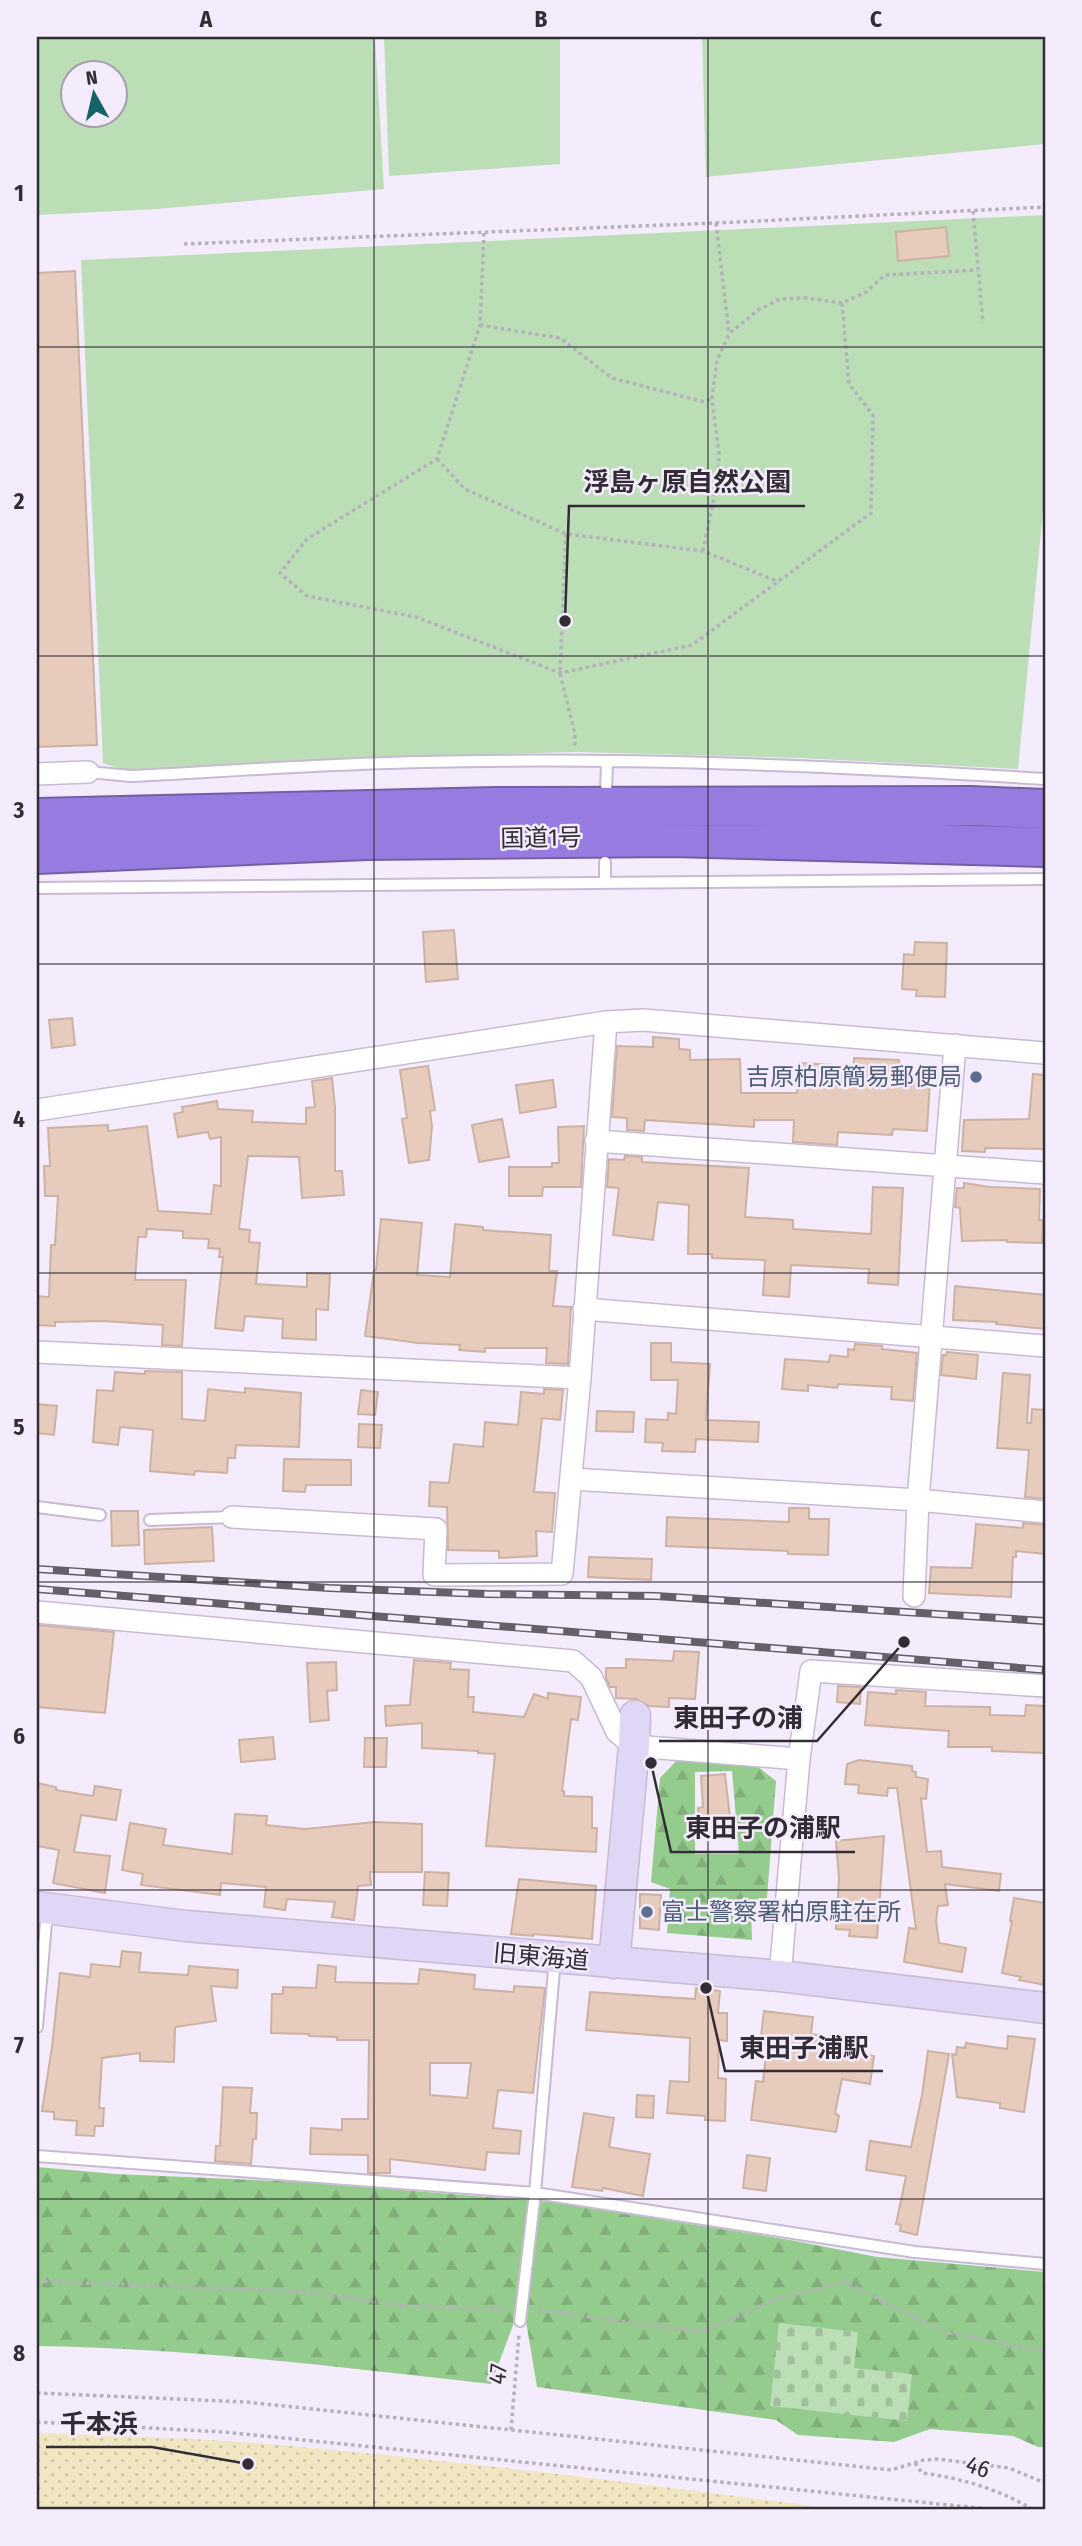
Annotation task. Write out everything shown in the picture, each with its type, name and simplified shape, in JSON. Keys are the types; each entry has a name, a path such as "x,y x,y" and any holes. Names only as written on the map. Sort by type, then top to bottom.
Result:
{"highway":[{"name":"国道1号","path":"37,818 495,807 971,806 1045,809"},
{"name":"国道1号","path":"37,854 353,841 673,837 1045,847"}],"main road":[{"path":"614,1963 635,1716"},
{"name":"旧東海道","path":"42,1907 186,1926 780,1976 1045,2008"}],"street":[{"path":"37,774 88,772"},
{"path":"37,1110 606,1022 643,1020 1045,1053"},
{"path":"232,1517 436,1529 434,1575 562,1574 572,1479 606,1022"},
{"path":"914,1596 918,1500 955,1045"},
{"path":"596,1141 1045,1173"},
{"path":"584,1309 1045,1346"},
{"path":"37,1352 580,1378"},
{"path":"572,1479 918,1500 1045,1512"},
{"path":"37,1612 573,1661 591,1677 617,1732 634,1746 799,1759"},
{"path":"780,1976 799,1759 811,1671 1045,1686"}],"lane":[{"path":"606,793 607,761"},
{"path":"88,772 131,776 421,762 607,761 876,768 1045,779"},
{"path":"605,862 605,883"},
{"path":"37,888 1045,879"},
{"path":"37,1507 100,1515"},
{"path":"150,1520 232,1517"},
{"path":"37,2027 42,1907"},
{"path":"520,2320 535,2193 555,1958"},
{"path":"37,2156 535,2193 915,2252 1045,2264"}],"path":[{"path":"184,244 1045,207"},
{"path":"973,211 983,323"},
{"path":"716,223 729,334"},
{"path":"484,233 480,325 437,459 307,539 280,573 307,596 416,617 560,673 692,645 871,513 873,415 849,384 842,303"},
{"path":"703,551 718,483 719,455 712,398 717,360 729,334 758,310 780,299 806,298 842,303 866,292 885,275 978,270"},
{"path":"480,325 560,338 612,378 705,402 712,398"},
{"path":"437,459 465,489 566,534 703,551 779,582"},
{"path":"566,534 560,673 575,734 575,761"},
{"path":"37,2281 308,2292 401,2306 494,2311 522,2308 702,2332 778,2298 845,2281 945,2332 1045,2352"},
{"name":"47","path":"511,2430 520,2320"},
{"path":"37,2393 156,2396 246,2402 891,2470 937,2459 1009,2468 1045,2483"},
{"path":"37,2422 225,2432 989,2509"},
{"name":"46","path":"915,2463 922,2473 958,2477 1032,2509"}],"green space":[{"path":"37,37 375,37 384,189 157,209 37,215"},
{"path":"384,37 560,37 560,164 389,176"},
{"path":"702,37 1045,37 1045,144 706,177"},
{"path":"1045,215 1045,490 1018,769 800,758 576,752 351,758 123,770 103,763 81,260"},
{"path":"679,1758 757,1766 776,1781 767,1898 751,1908 752,1940 667,1933 670,1889 651,1882 660,1778","holes":["732,1771 739,1854 695,1854 695,1772"]},
{"path":"37,2167 116,2174 301,2182 552,2202 790,2240 877,2257 1045,2272 1045,2447 1038,2447 1013,2436 930,2429 894,2442 798,2435 776,2420 537,2387 526,2321 515,2320 491,2384 208,2354 37,2346"},
{"path":"779,2323 858,2332 854,2368 912,2374 907,2421 770,2406"}],"sand":[{"path":"37,2433 227,2441 359,2452 837,2509 37,2509"}],"building":[{"path":"946,227 949,256 898,261 896,232"},
{"path":"75,271 97,745 37,747 37,273"},
{"path":"454,930 458,979 426,982 423,932"},
{"path":"915,942 947,943 945,997 916,996 917,990 902,989 904,954 914,955"},
{"path":"72,1018 75,1045 52,1048 49,1020"},
{"path":"653,1037 679,1039 679,1049 690,1050 690,1060 740,1059 741,1093 797,1093 799,1063 854,1066 854,1058 899,1060 897,1079 930,1081 927,1131 893,1129 892,1135 838,1132 837,1145 793,1142 794,1120 754,1120 754,1127 645,1120 644,1131 627,1130 627,1118 612,1117 617,1046 653,1047"},
{"path":"428,1066 435,1110 430,1111 432,1126 429,1160 409,1163 402,1119 407,1118 400,1070"},
{"path":"1033,1074 1045,1075 1045,1149 985,1148 985,1152 962,1151 964,1120 1029,1119"},
{"path":"332,1078 335,1171 342,1171 344,1195 302,1198 299,1157 248,1156 239,1229 250,1230 249,1242 260,1243 256,1284 307,1287 307,1273 330,1274 328,1310 316,1309 316,1340 282,1338 283,1319 245,1316 243,1331 215,1328 223,1257 219,1257 220,1249 208,1248 209,1239 183,1238 183,1231 147,1229 146,1237 138,1237 135,1280 186,1280 182,1346 162,1345 163,1325 103,1321 37,1325 37,1296 49,1297 51,1245 55,1245 58,1196 45,1196 44,1166 50,1166 48,1128 108,1125 108,1131 147,1126 158,1211 211,1214 214,1185 221,1186 221,1137 210,1139 208,1132 178,1137 174,1114 183,1112 182,1107 217,1101 218,1109 253,1111 252,1122 306,1124 306,1108 315,1107 312,1081"},
{"path":"553,1080 556,1107 520,1113 516,1085"},
{"path":"502,1119 509,1157 479,1162 472,1125"},
{"path":"584,1126 581,1187 543,1187 542,1196 509,1196 509,1167 552,1167 552,1163 559,1163 558,1127"},
{"path":"625,1156 642,1157 642,1162 749,1168 745,1217 793,1220 793,1229 871,1234 873,1187 903,1188 898,1285 868,1283 869,1269 791,1265 789,1297 763,1295 765,1260 712,1258 712,1254 688,1254 689,1205 658,1202 653,1240 613,1235 619,1188 607,1187 609,1159 624,1160"},
{"path":"964,1183 1040,1189 1039,1220 1043,1220 1042,1243 1007,1240 962,1241 960,1208 955,1207 957,1188 964,1188"},
{"path":"381,1219 422,1223 417,1275 450,1277 455,1224 483,1227 483,1230 551,1235 549,1271 557,1271 553,1306 571,1307 568,1364 546,1363 547,1348 485,1348 485,1352 459,1350 460,1345 365,1336"},
{"path":"955,1286 1045,1295 1045,1329 996,1324 997,1322 953,1320"},
{"path":"651,1343 671,1343 671,1362 710,1364 706,1420 759,1422 758,1442 696,1439 695,1452 662,1451 663,1443 645,1442 646,1419 668,1420 668,1413 676,1414 678,1380 651,1380"},
{"path":"855,1344 917,1353 913,1401 891,1399 892,1387 838,1384 837,1388 808,1385 808,1391 782,1389 785,1359 829,1362 830,1355 848,1357 848,1349 854,1350"},
{"path":"947,1352 978,1355 976,1379 941,1375 943,1355"},
{"path":"145,1371 182,1372 182,1419 205,1421 208,1389 245,1393 245,1388 301,1393 299,1447 236,1445 235,1458 228,1458 227,1473 195,1471 194,1475 150,1471 153,1430 120,1427 118,1445 93,1442 97,1390 113,1391 115,1372 145,1374"},
{"path":"1003,1373 1030,1375 1027,1423 1031,1423 1032,1409 1045,1410 1045,1499 1025,1497 1029,1450 997,1448"},
{"path":"544,1389 563,1390 560,1420 542,1418 534,1492 555,1493 552,1532 536,1531 537,1556 499,1558 499,1551 448,1550 447,1507 429,1506 430,1482 449,1483 454,1444 483,1447 485,1422 518,1425 521,1392 544,1394"},
{"path":"361,1390 378,1392 375,1415 358,1414"},
{"path":"37,1404 57,1406 54,1435 37,1433"},
{"path":"597,1411 634,1412 633,1432 596,1431"},
{"path":"359,1424 382,1425 380,1448 358,1447"},
{"path":"284,1459 351,1460 351,1485 306,1485 305,1492 283,1491"},
{"path":"789,1508 809,1508 809,1519 829,1519 828,1555 666,1546 667,1517 789,1522"},
{"path":"111,1511 138,1511 139,1545 112,1546"},
{"path":"1023,1523 1045,1525 1045,1554 1016,1551 1016,1557 1013,1557 1011,1597 929,1593 931,1567 972,1568 976,1524 1023,1528"},
{"path":"212,1527 214,1561 145,1564 144,1530"},
{"path":"589,1557 652,1559 651,1580 588,1577"},
{"path":"37,1625 114,1632 105,1713 37,1707"},
{"path":"674,1651 699,1652 695,1699 669,1698 669,1707 649,1706 636,1699 616,1698 616,1687 610,1687 606,1668 626,1668 626,1659 673,1661"},
{"path":"414,1660 451,1663 450,1669 469,1670 468,1697 474,1697 473,1712 524,1717 534,1694 548,1699 548,1693 581,1697 578,1720 571,1719 562,1791 564,1796 592,1797 592,1828 597,1828 596,1852 486,1846 495,1754 422,1748 422,1723 386,1726 385,1706 410,1705"},
{"path":"336,1662 337,1690 327,1691 329,1720 310,1722 307,1663"},
{"path":"838,1686 861,1687 860,1704 837,1702"},
{"path":"896,1690 926,1692 925,1706 990,1707 990,1715 1025,1716 1026,1705 1045,1706 1044,1753 992,1751 992,1747 948,1747 949,1731 865,1725 868,1692 896,1694"},
{"path":"273,1737 275,1759 241,1762 239,1740"},
{"path":"365,1738 387,1738 386,1767 364,1767"},
{"path":"859,1760 912,1766 916,1777 928,1779 926,1799 921,1798 927,1852 941,1851 942,1867 1001,1874 999,1891 945,1884 948,1905 938,1906 936,1921 939,1943 966,1948 962,1972 904,1962 909,1928 916,1929 897,1788 888,1788 887,1796 858,1793 859,1785 845,1784 847,1764"},
{"path":"725,1774 732,1835 708,1837 708,1833 700,1834 698,1808 703,1807 701,1776"},
{"path":"37,1783 56,1787 56,1790 93,1796 95,1786 121,1790 116,1820 81,1815 74,1852 110,1856 105,1893 53,1883 59,1850 37,1846"},
{"path":"235,1814 267,1816 266,1825 305,1829 375,1822 422,1824 422,1872 370,1872 371,1885 358,1886 354,1920 332,1917 335,1902 287,1899 285,1910 264,1907 266,1887 221,1883 220,1895 141,1885 143,1874 122,1870 130,1823 166,1829 163,1845 232,1854"},
{"path":"884,1836 877,1938 849,1936 850,1930 836,1929 839,1878 836,1841"},
{"path":"425,1872 449,1873 447,1906 423,1905"},
{"path":"519,1879 596,1886 592,1939 511,1934"},
{"path":"640,1894 661,1895 659,1930 640,1928"},
{"path":"1014,1898 1045,1903 1045,1985 1019,1980 1021,1977 1002,1973"},
{"path":"122,1951 141,1953 139,1972 188,1975 189,1966 238,1970 237,1988 211,1986 216,2021 175,2027 174,2062 140,2061 140,2053 102,2058 99,2108 104,2108 103,2126 95,2126 94,2136 76,2135 77,2121 54,2119 54,2112 42,2111 60,1973 90,1977 91,1964 120,1967"},
{"path":"318,1965 336,1967 335,1982 418,1984 420,1969 475,1975 474,1989 514,1992 514,1986 545,1988 533,2093 498,2090 493,2128 521,2131 519,2154 487,2152 485,2170 390,2159 390,2173 368,2173 368,2155 310,2154 311,2128 342,2130 342,2119 368,2119 369,2040 337,2040 337,2037 309,2034 271,2033 272,1994 283,1994 283,1987 316,1988","holes":["430,2063 471,2063 467,2098 430,2095"]},
{"path":"696,1988 720,1991 718,2013 727,2013 727,2041 719,2040 718,2078 726,2079 725,2121 705,2120 705,2116 667,2113 670,2081 689,2082 690,2038 586,2030 590,1992 695,1999"},
{"path":"764,2011 813,2017 811,2034 849,2040 848,2051 874,2056 870,2084 842,2079 835,2113 839,2116 836,2132 751,2120 756,2081 763,2082 767,2045 760,2044"},
{"path":"1008,2036 1035,2039 1024,2112 1000,2108 1000,2103 957,2097 952,2054 956,2055 957,2047 965,2048 966,2043 1007,2049"},
{"path":"928,2051 949,2054 917,2235 900,2231 901,2225 896,2224 906,2176 866,2170 870,2141 911,2147"},
{"path":"223,2087 252,2088 250,2113 257,2113 251,2164 215,2161 216,2146 220,2146"},
{"path":"637,2095 654,2096 653,2118 636,2117"},
{"path":"584,2113 614,2118 609,2147 650,2154 643,2196 603,2188 602,2191 572,2187"},
{"path":"747,2155 770,2158 766,2191 743,2188"}],"railway":[{"path":"37,1569 329,1588 487,1594 656,1596 1045,1621"},
{"path":"37,1589 1045,1670"}],"place":[{"name":"浮島ヶ原自然公園","path":"565,621"},
{"name":"吉原柏原簡易郵便局","path":"976,1077"},
{"name":"東田子の浦","path":"904,1642"},
{"name":"東田子の浦駅","path":"651,1763"},
{"name":"富士警察署柏原駐在所","path":"647,1912"},
{"name":"東田子浦駅","path":"706,1988"},
{"name":"千本浜","path":"248,2464"}]}
